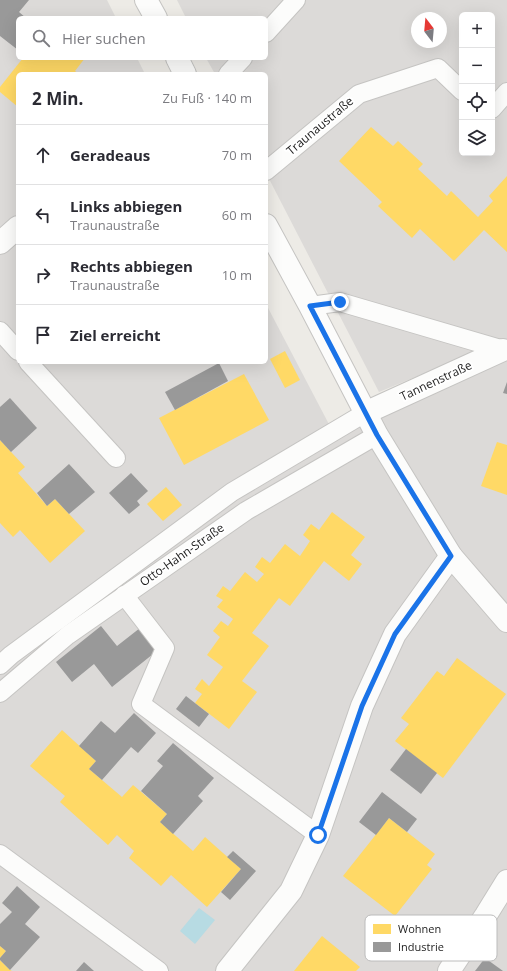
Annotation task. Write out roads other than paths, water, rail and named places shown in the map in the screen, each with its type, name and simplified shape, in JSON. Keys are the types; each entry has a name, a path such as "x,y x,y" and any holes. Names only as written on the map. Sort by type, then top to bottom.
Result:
{"street":[{"path":"146,0 155,16"},
{"path":"177,60 184,72"},
{"path":"0,243 16,229"},
{"path":"268,229 377,435 451,556 507,621"},
{"name":"Tannenstraße","path":"365,413 506,350"},
{"path":"227,971 291,891 318,835 362,706 395,634 451,556"},
{"path":"486,915 507,881"},
{"path":"448,971 455,961"}],"lane":[{"path":"268,31 296,0"},
{"path":"230,72 241,60"},
{"name":"Traunaustraße","path":"268,169 359,94 438,68 459,88"},
{"path":"495,106 507,92"},
{"path":"310,306 340,302 506,350"},
{"path":"0,331 16,349"},
{"path":"30,364 116,458"},
{"name":"Otto-Hahn-Straße","path":"0,665 232,492 365,413"},
{"name":"Otto-Hahn-Straße","path":"0,693 68,635 246,511 377,435"},
{"path":"124,595 166,648 141,704 318,835"},
{"path":"0,854 158,971"}],"water":[{"path":"199,908 215,920 195,944 180,931"}]}
